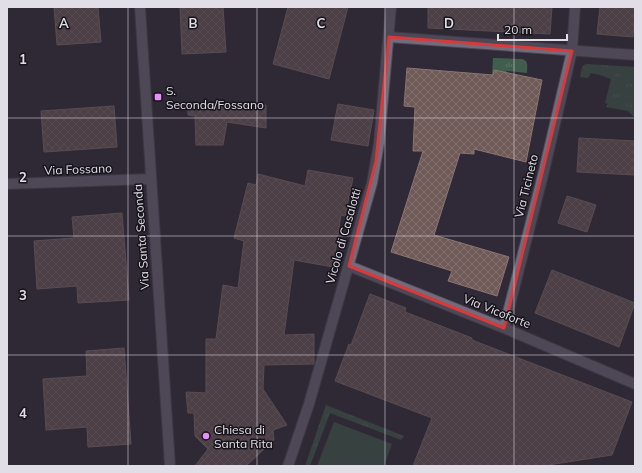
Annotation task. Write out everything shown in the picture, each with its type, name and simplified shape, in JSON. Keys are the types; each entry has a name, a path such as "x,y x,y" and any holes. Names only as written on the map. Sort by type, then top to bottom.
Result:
{"street":[{"name":"Via Santa Seconda","path":"140,7 150,179 170,466"},
{"name":"Vicolo di Casalotti","path":"288,466 309,404 349,266 376,161 379,143 391,7"},
{"name":"Via Ticineto","path":"504,328 544,171 572,51 575,7"},
{"path":"389,37 635,56"},
{"name":"Via Fossano","path":"7,184 150,179"},
{"name":"Via Vicoforte","path":"349,266 504,328 635,384"}],"highlighted area":[{"path":"389,37 572,51 504,328 349,266 376,161"}],"green space":[{"path":"493,58 522,59 526,61 527,73 507,71 504,74 490,113"},
{"path":"587,64 635,67 635,118 628,111 606,107 608,104 605,103 611,79 591,73 588,78 580,77 582,67"},
{"path":"326,405 404,436 401,440 330,413 310,466 305,466"},
{"path":"334,422 392,444 384,466 317,466"}],"building":[{"path":"54,7 98,7 101,42 57,45"},
{"path":"180,7 223,7 226,52 182,54"},
{"path":"288,7 348,7 329,79 273,64"},
{"path":"428,7 552,7 550,34 428,28"},
{"path":"600,7 635,7 633,37 597,34"},
{"path":"407,68 493,75 494,70 542,80 526,162 474,149 474,154 460,153 434,235 509,257 497,296 448,281 452,271 391,252 423,151 413,151 415,107 404,106"},
{"path":"338,104 374,110 368,146 331,140"},
{"path":"188,105 266,105 266,128 227,122 223,145 196,145 195,116 188,115"},
{"path":"114,106 117,147 44,152 41,111"},
{"path":"579,138 635,141 635,175 577,172"},
{"path":"308,170 353,178 345,216 341,215 333,267 294,260 284,335 314,334 314,364 264,365 263,389 287,425 273,430 274,440 246,466 195,466 208,449 195,436 194,413 188,413 186,392 206,393 206,339 216,339 223,285 238,288 244,241 234,238 248,183 256,185 258,174 305,186"},
{"path":"567,196 596,205 587,232 558,223"},
{"path":"122,213 129,300 78,303 77,286 37,289 34,241 74,238 72,217"},
{"path":"552,270 635,303 619,347 535,313"},
{"path":"370,294 406,308 405,312 472,338 472,340 632,402 612,455 542,466 413,466 432,418 335,381 349,344 351,345"},
{"path":"124,348 131,444 88,447 87,427 46,430 43,379 87,376 86,351"}],"place":[{"name":"S. Seconda/Fossano","path":"158,97"},
{"name":"Chiesa di Santa Rita","path":"206,436"}]}
